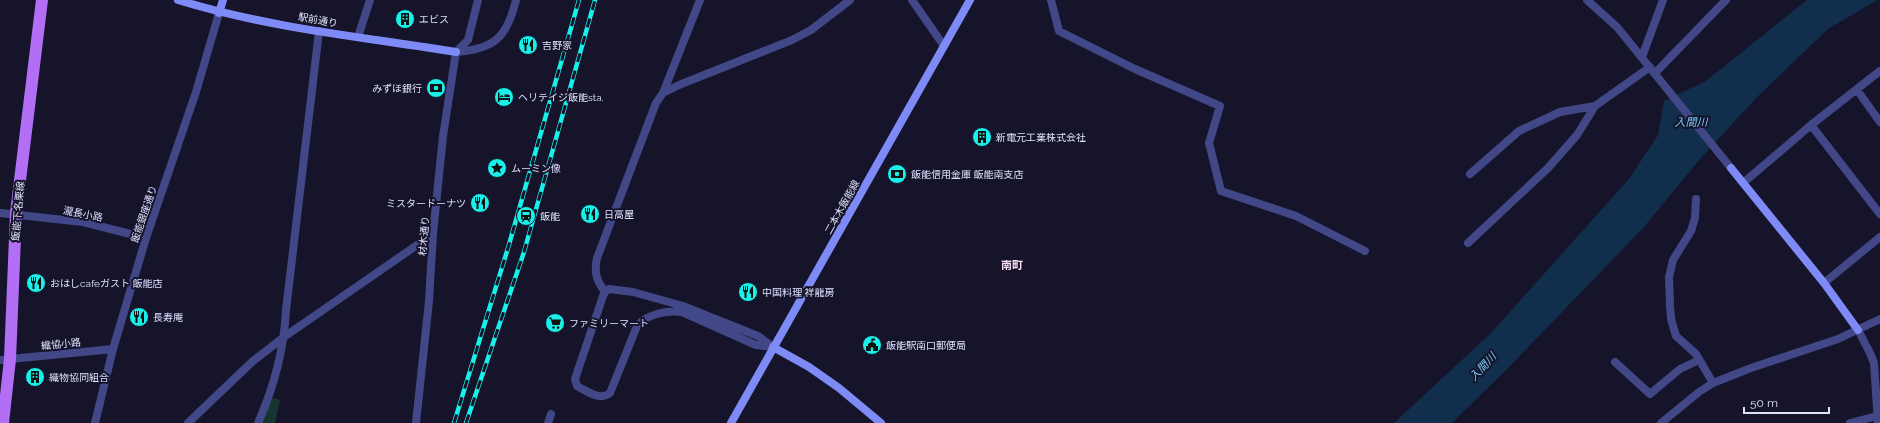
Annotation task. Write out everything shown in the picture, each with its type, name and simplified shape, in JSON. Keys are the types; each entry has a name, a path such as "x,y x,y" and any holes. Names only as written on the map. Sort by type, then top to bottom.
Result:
{"main road":[{"name":"飯能下名栗線","path":"2,423 16,213 42,0"},
{"name":"駅前通り","path":"178,0 219,13 319,31 456,52"},
{"path":"219,13 223,0"},
{"name":"二本木飯能線","path":"731,423 970,0"},
{"path":"1731,168 1824,283 1858,330"},
{"path":"773,347 809,367 833,384 881,423"}],"street":[{"path":"358,37 370,0"},
{"path":"456,52 468,40 478,0"},
{"path":"456,52 484,47 499,38 509,25 516,0"},
{"path":"605,292 596,278 594,269 597,258 656,103 663,93 700,0"},
{"path":"663,93 679,85 792,40 811,30 850,0"},
{"path":"912,0 944,46"},
{"path":"1051,0 1059,31 1135,69 1220,106 1209,143 1221,190 1296,216 1365,251"},
{"path":"1587,0 1617,27 1731,168"},
{"path":"1642,57 1663,0"},
{"path":"1470,174 1519,131 1560,112 1595,106 1654,72 1726,0"},
{"name":"飯能銀座通り","path":"95,423 113,349 146,238 196,92 219,13"},
{"path":"258,423 270,397 284,337 319,31"},
{"name":"材木通り","path":"416,423 429,301 433,234 443,136 456,52"},
{"path":"1743,183 1811,125 1880,71"},
{"path":"1857,90 1880,122"},
{"path":"1468,243 1548,168 1577,135 1595,106"},
{"path":"1811,125 1880,214"},
{"path":"1696,199 1695,218 1691,231 1673,260 1669,277 1671,320 1676,336 1696,354 1713,383"},
{"name":"瀧長小路","path":"0,213 16,213 83,222 146,238"},
{"path":"188,423 253,361 284,337 433,234"},
{"path":"1824,283 1880,237"},
{"path":"605,292 615,289 671,302 758,336 773,347"},
{"path":"605,292 575,383 577,386 599,397 606,396 610,393 636,326 641,321 657,314 682,312 756,345 773,347"},
{"path":"1661,423 1698,392 1713,383 1751,368 1838,339 1880,320"},
{"path":"1850,423 1877,419 1874,363 1858,330"},
{"name":"織協小路","path":"5,360 113,349"},
{"path":"1615,362 1650,394 1680,369 1699,360"},
{"path":"548,423 551,414"}],"green space":[{"path":"270,397 280,400 275,423 258,423"}],"water":[{"name":"入間川","path":"1807,0 1877,0 1828,29 1757,97 1700,159 1644,227 1509,367 1452,423 1394,423 1491,333 1628,180 1658,135 1664,101 1706,81"}],"railway":[{"path":"454,423 508,248 579,0"},
{"path":"466,423 524,252 595,0"}],"place":[{"name":"エビス","path":"405,19"},
{"name":"吉野家","path":"528,45"},
{"name":"みずほ銀行","path":"436,88"},
{"name":"ヘリテイジ飯能sta.","path":"504,97"},
{"name":"新電元工業株式会社","path":"982,137"},
{"name":"ムーミン像","path":"497,168"},
{"name":"飯能信用金庫 飯能南支店","path":"897,174"},
{"name":"ミスタードーナツ","path":"480,203"},
{"name":"日高屋","path":"590,214"},
{"name":"飯能","path":"526,216"},
{"name":"おはしcafeガスト 飯能店","path":"36,283"},
{"name":"中国料理 祥龍房","path":"748,292"},
{"name":"長寿庵","path":"139,317"},
{"name":"ファミリーマート","path":"555,323"},
{"name":"飯能駅南口郵便局","path":"872,345"},
{"name":"織物協同組合","path":"35,377"}],"district":[{"name":"南町","path":"1012,265"}]}
